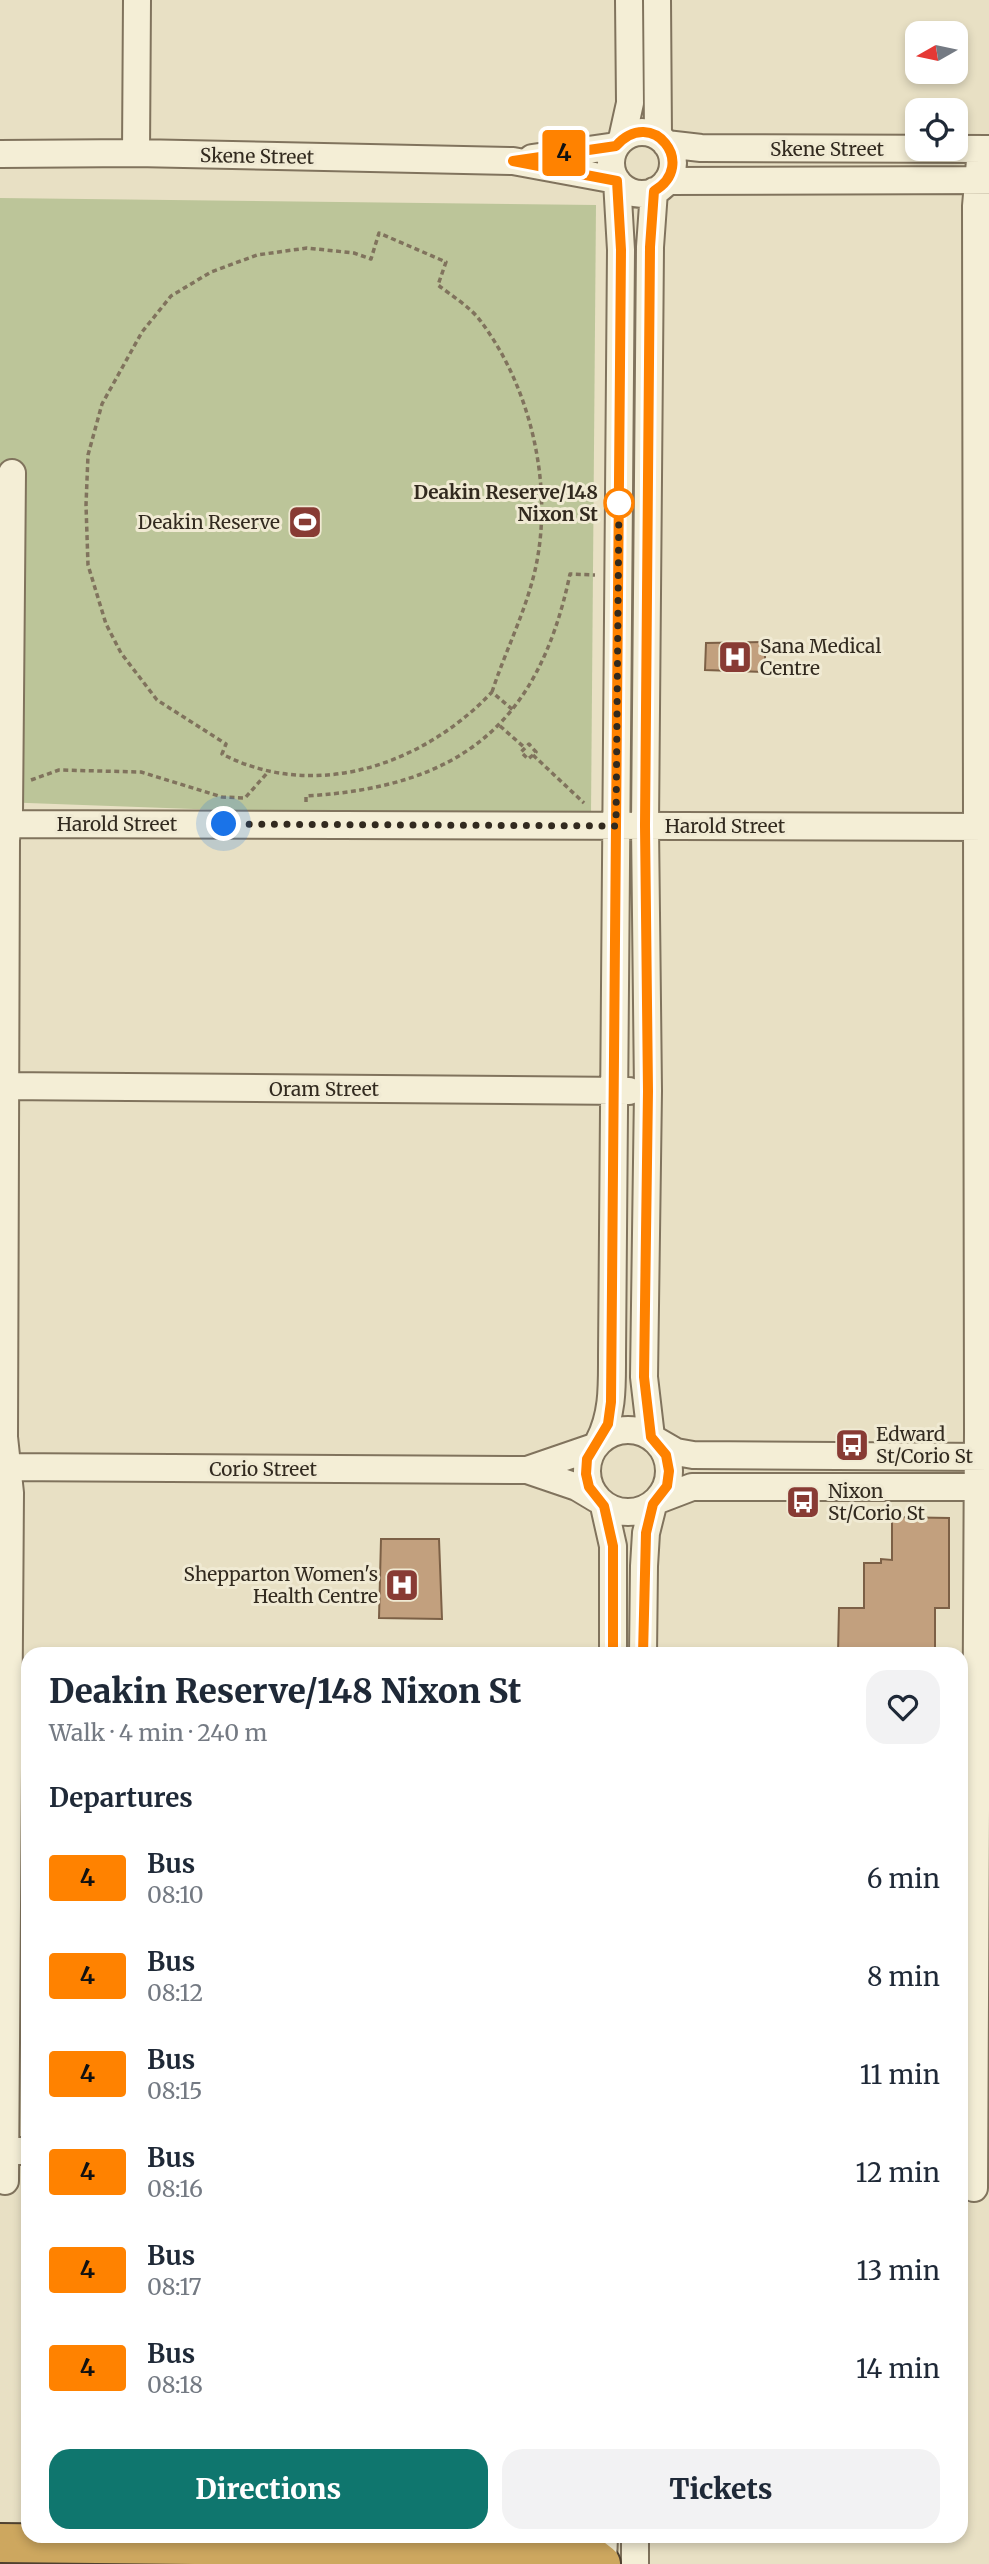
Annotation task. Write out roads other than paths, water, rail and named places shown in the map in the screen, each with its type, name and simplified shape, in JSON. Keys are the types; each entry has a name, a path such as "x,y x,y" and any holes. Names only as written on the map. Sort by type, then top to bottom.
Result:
{"highway":[{"path":"0,2543 582,2549 602,2564"}],"street":[{"path":"136,153 137,0"},
{"path":"613,1647 613,1546 601,1503 589,1487 586,1474 587,1459 608,1424 611,1402 621,263 616,180 611,163 629,103 629,0"},
{"path":"643,1647 646,1533 655,1502 667,1486 669,1471 666,1455 654,1439 644,1377 648,1091 645,826 650,247 660,186 672,166 670,151 662,140 657,0"},
{"path":"619,142 640,132 662,140"},
{"name":"Skene Street","path":"662,140 701,148 985,149"},
{"name":"Skene Street","path":"513,161 619,142"},
{"path":"974,2188 968,2009 983,1487 982,827 976,206 984,180 985,149"},
{"name":"Skene Street","path":"0,154 136,153 513,161 616,180"},
{"path":"616,180 634,192 660,186"},
{"name":"Skene Street","path":"660,186 984,180"},
{"path":"11,2181 12,1817 9,1493 4,1467 3,824 9,795 12,473"},
{"name":"Harold Street","path":"3,824 982,827"},
{"name":"Oram Street","path":"3,1086 648,1091"},
{"path":"596,1443 611,1433 624,1429 638,1431 676,1452 693,1455 983,1457"},
{"name":"Corio Street","path":"527,1470 596,1443"},
{"name":"Corio Street","path":"4,1467 527,1470 577,1487 601,1503"},
{"path":"601,1503 616,1511 641,1511 655,1502 692,1487 983,1487"},
{"path":"602,2564 604,2543"},
{"path":"635,2543 635,2564"}],"place":[{"name":"Deakin Reserve/148 Nixon St","path":"619,503"},
{"name":"Deakin Reserve","path":"305,522"},
{"name":"Sana Medical Centre","path":"735,657"},
{"name":"Edward St/Corio St","path":"852,1445"},
{"name":"Nixon St/Corio St","path":"803,1502"},
{"name":"Shepparton Women's Health Centre","path":"402,1585"}]}
